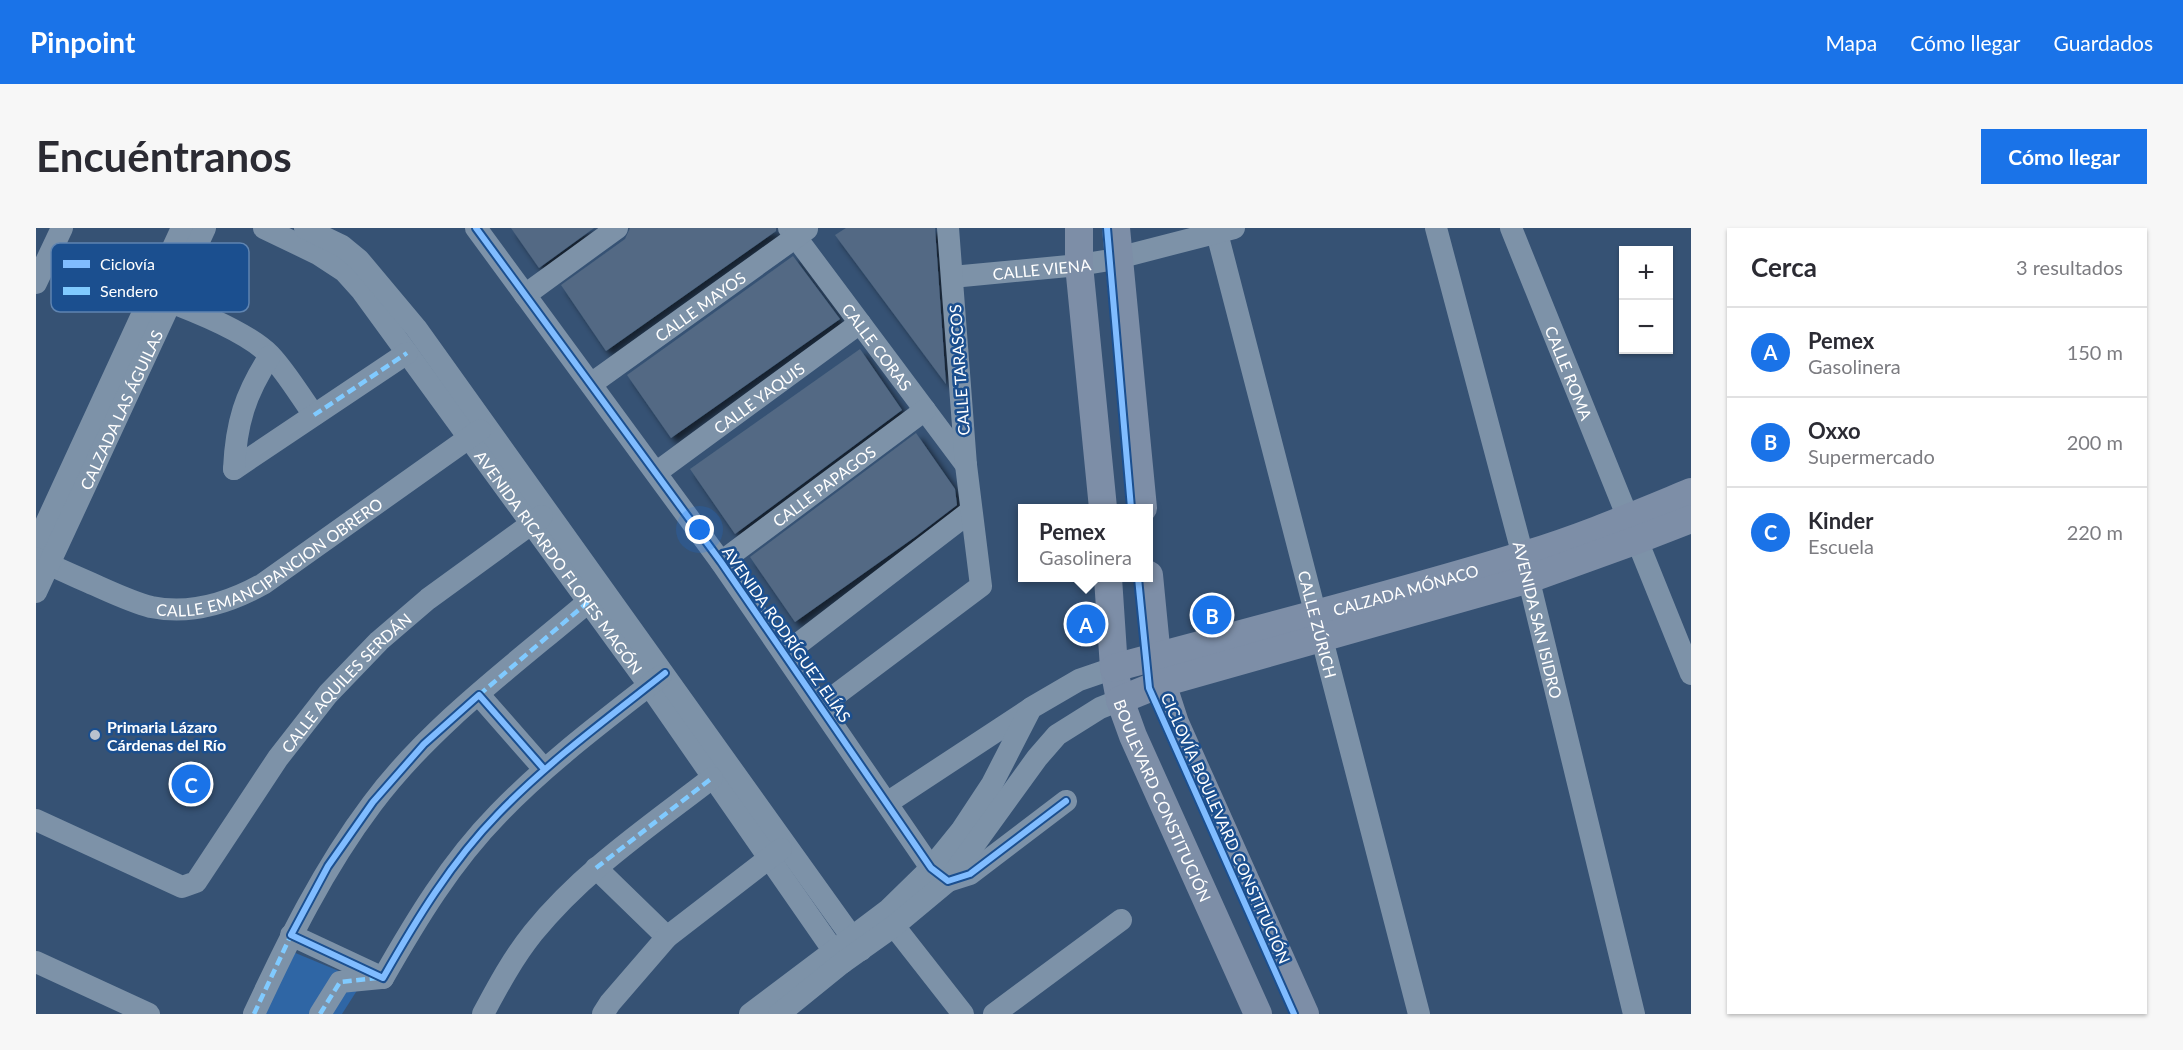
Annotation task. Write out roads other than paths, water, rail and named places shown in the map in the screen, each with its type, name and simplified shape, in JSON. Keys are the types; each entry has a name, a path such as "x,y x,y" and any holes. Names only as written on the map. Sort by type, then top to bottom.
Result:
{"main road":[{"path":"1079,228 1079,265 1103,504"},
{"path":"1116,228 1143,504"},
{"name":"CALZADA MÓNACO","path":"1633,529 1691,492"},
{"name":"CALZADA MÓNACO","path":"1114,668 1159,670 1526,567 1633,529 1691,519"},
{"name":"BOULEVARD CONSTITUCIÓN","path":"1108,582 1114,668 1120,700 1133,736 1258,1014"},
{"path":"1150,582 1159,670 1175,723 1305,1014"},
{"name":"CALZADA MÓNACO","path":"1120,700 1159,670"}],"street":[{"path":"55,243 62,228"},
{"name":"CALZADA LAS ÁGUILAS","path":"178,243 182,228"},
{"name":"CALZADA LAS ÁGUILAS","path":"196,243 205,228"},
{"name":"AVENIDA RICARDO FLORES MAGÓN","path":"264,228 318,254 344,271 362,291 407,353 478,432"},
{"name":"AVENIDA RICARDO FLORES MAGÓN","path":"305,228 342,246 374,275 416,328 478,432 657,679 847,950"},
{"name":"AVENIDA RODRÍGUEZ ELÍAS","path":"476,228 722,562 887,803 939,874"},
{"path":"525,295 617,228"},
{"name":"CALLE TARASCOS","path":"821,706 981,586 966,465 948,228"},
{"name":"AVENIDA SAN ISIDRO","path":"1436,228 1526,567 1634,1014"},
{"name":"CALLE ROMA","path":"1511,228 1691,674"},
{"name":"CALLE VIENA","path":"952,277 1079,265 1118,258 1226,230"},
{"name":"CALLE ZÚRICH","path":"1226,230 1317,627 1419,1014"},
{"name":"CALLE CORAS","path":"798,231 860,323 966,465"},
{"name":"CALLE MAYOS","path":"591,384 798,231"},
{"path":"36,283 51,251"},
{"name":"CALZADA LAS ÁGUILAS","path":"36,545 155,312"},
{"name":"CALZADA LAS ÁGUILAS","path":"36,592 42,561 156,312"},
{"path":"192,312 254,342 270,356 314,415"},
{"name":"CALLE YAQUIS","path":"657,472 860,323"},
{"path":"270,356 254,380 242,408 235,438 234,470 407,353"},
{"name":"CALLE PAPAGOS","path":"722,562 926,410"},
{"name":"CALLE EMANCIPANCION OBRERO","path":"42,561 127,599 153,607 183,609 211,606 244,595 263,584 478,432"},
{"path":"785,654 971,511"},
{"name":"AVENIDA RICARDO FLORES MAGÓN","path":"540,517 588,602 657,679 712,778 778,851"},
{"name":"CALLE AQUILES SERDÁN","path":"36,820 182,887 196,882 278,758 328,694 379,641 428,599 540,517"},
{"path":"254,1014 291,935 328,866 373,802 424,744 588,602"},
{"path":"887,803 1031,708 1079,680 1114,668"},
{"path":"383,978 416,920 454,866 496,815 544,769 657,679"},
{"path":"479,695 544,769"},
{"path":"750,1014 891,918 939,874 1057,735 1100,708 1120,700"},
{"path":"939,874 961,831 992,784 1012,748 1031,708"},
{"path":"483,1014 505,973 533,933 565,897 596,868 712,778"},
{"path":"939,874 970,874 1066,801"},
{"path":"603,1014 667,937 778,851"},
{"path":"596,868 667,937"},
{"path":"891,918 963,1014"},
{"path":"993,1014 1121,920"},
{"path":"291,935 383,978"},
{"path":"779,1014 847,950"},
{"path":"36,962 149,1014"},
{"path":"320,1014 339,982 383,978"}],"place":[{"name":"Oxxo","path":"1212,615"},
{"name":"Pemex","path":"1086,624"},
{"name":"Primaria Lázaro Cárdenas del Río","path":"95,735"},
{"name":"Kinder","path":"191,784"}]}
